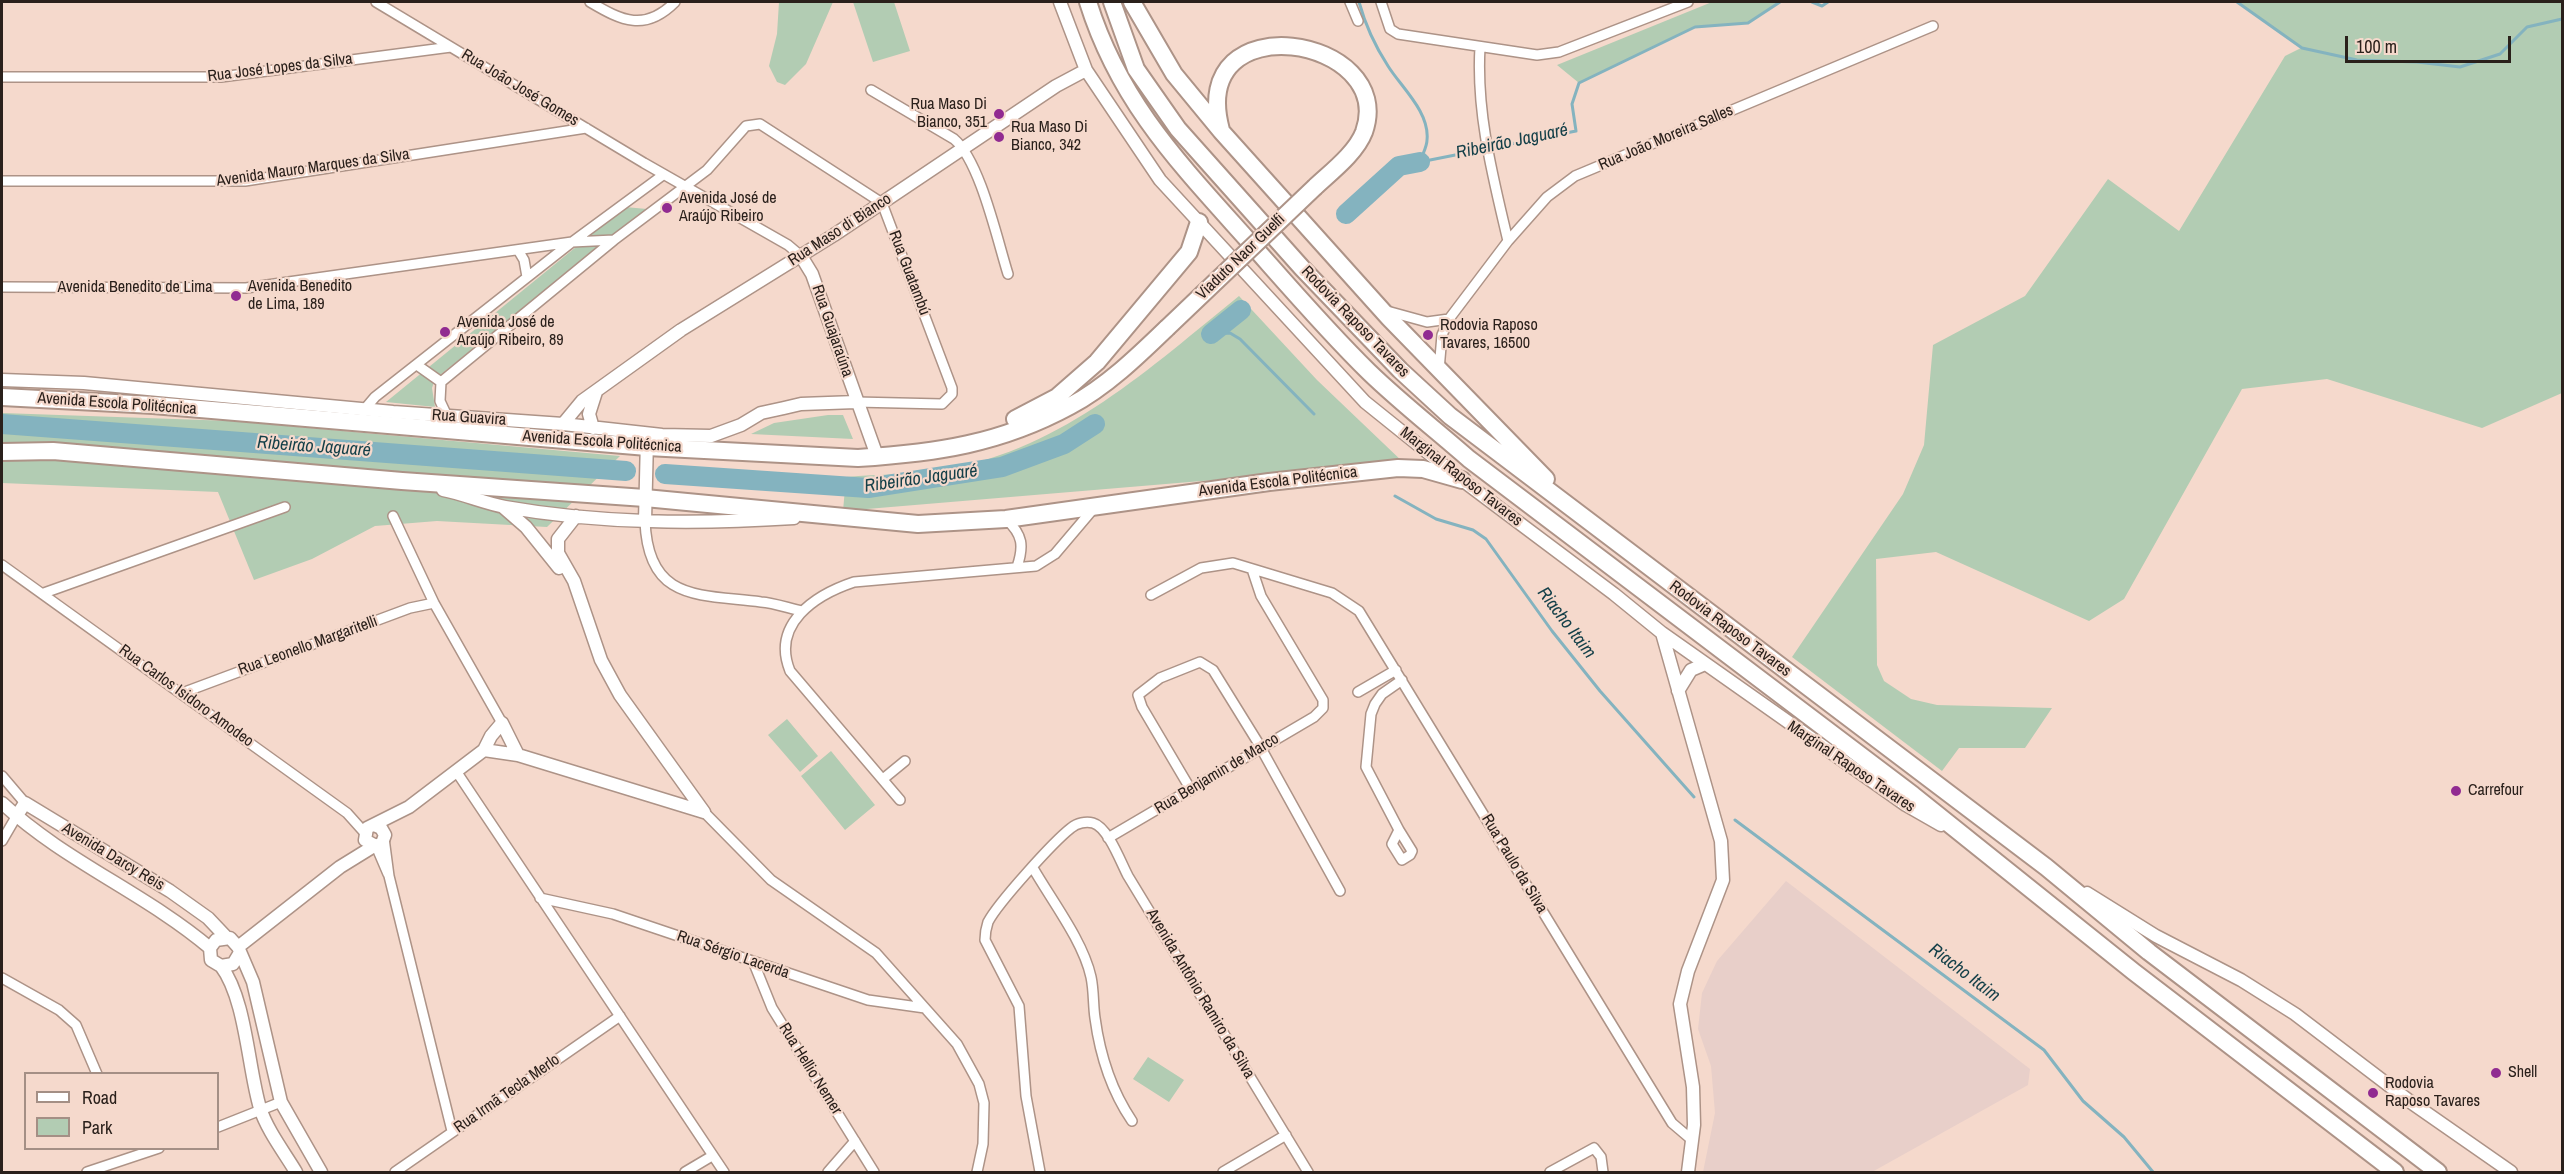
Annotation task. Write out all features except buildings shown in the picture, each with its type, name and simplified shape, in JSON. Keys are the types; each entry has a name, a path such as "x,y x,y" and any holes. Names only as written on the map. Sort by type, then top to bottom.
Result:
{"highway":[{"name":"Rodovia Raposo Tavares","path":"1088,2 1112,65 1146,121 1241,232 1369,372 1469,459 1973,843 2134,972 2395,1173"},
{"name":"Rodovia Raposo Tavares","path":"1112,2 1136,69 1178,129 1302,268 1400,370 1450,417 2046,867 2149,952 2438,1173"},
{"path":"1132,2 1174,74 1221,131 1438,370 1514,448 1608,538"},
{"name":"Viaduto Naor Guelfi","path":"1167,328 1349,153 1364,134 1368,112 1363,90 1353,73 1335,59 1306,50 1269,44 1251,50 1235,60 1223,74 1216,95 1221,131"},
{"path":"984,442 1007,423 1057,397 1097,362 1189,252 1199,222"},
{"name":"Avenida Escola Politécnica","path":"2,397 496,427 647,448 877,456 928,453 984,442 1071,406 1125,366 1167,328"},
{"name":"Avenida Escola Politécnica","path":"2,452 53,451 402,481 645,493 819,517 918,524 1006,519 1269,482 1398,468 1423,469 1462,480"}],"main road":[{"name":"Marginal Raposo Tavares","path":"1060,2 1086,70 1160,180 1365,402 1462,480 1614,594 1662,633 1906,805 1973,843"},
{"name":"Rua Maso di Bianco","path":"563,424 582,401 681,330 801,256 1056,86 1086,70"},
{"name":"Rua Guajaraúna","path":"801,256 812,274 877,456"},
{"name":"Rua Guavira","path":"2,380 96,384 447,416 496,427 563,424 593,428 647,448 711,436 741,425 761,414 801,404 856,402"},
{"path":"593,428 589,410 597,392"},
{"path":"645,521 647,448"},
{"name":"Avenida Escola Politécnica","path":"402,481 460,494 503,507 576,516 718,524 819,517"},
{"path":"617,519 634,510 645,493"},
{"path":"503,507 526,527 552,558 579,600"},
{"path":"576,516 558,540 558,553 574,581 609,678 704,812"},
{"path":"1662,633 1720,841 1724,868 1717,898 1688,971 1680,1004 1693,1087 1692,1140 1688,1173"},
{"path":"1678,691 1691,670 1706,664"},
{"path":"340,867 367,831 409,807 484,750 490,736 502,723 518,755"},
{"path":"484,750 518,755 704,812"},
{"name":"Avenida Darcy Reis","path":"2,803 16,817 61,850 180,923 210,948"},
{"path":"16,817 26,803"},
{"name":"Avenida Darcy Reis","path":"26,803 83,840 170,891 208,918 226,937"},
{"path":"221,966 233,964 239,950 340,867 380,842 409,807"},
{"path":"367,831 381,828 380,842"},
{"path":"367,831 367,843 380,842"},
{"path":"61,850 70,842 83,840"},
{"path":"2046,867 2156,936 2241,980 2295,1014 2412,1103 2511,1173"},
{"path":"296,1173 261,1111 240,1014 226,973 221,966 211,960 210,948 216,940 226,937 234,940 239,950 253,982 281,1102 321,1173"}],"street":[{"name":"Rua João José Gomes","path":"376,2 663,175"},
{"path":"590,2 610,14 635,21 652,18 675,2"},
{"path":"1350,2 1358,21"},
{"path":"1381,2 1390,28 1398,34 1537,55 1559,52 1688,2"},
{"name":"Rua João Moreira Salles","path":"1438,370 1442,335 1449,319 1508,240 1547,197 1575,176 1934,26"},
{"name":"Rua José Lopes da Silva","path":"2,77 221,77 451,47"},
{"path":"1480,47 1483,113 1489,159 1508,240"},
{"path":"871,90 965,148 977,177 1008,274"},
{"path":"447,416 440,402 441,382 614,240 707,170 746,126 760,124 882,203"},
{"name":"Avenida Mauro Marques da Silva","path":"2,181 245,181 586,128"},
{"path":"364,410 375,397 527,277 663,175"},
{"name":"Rua Guajaraúna","path":"663,175 788,245 801,256"},
{"name":"Rua Guatambú","path":"882,203 952,388 946,402 931,405"},
{"name":"Avenida Benedito de Lima","path":"2,287 246,288 572,242 614,240"},
{"path":"518,250 524,261 527,277"},
{"path":"1382,310 1427,322 1449,319"},
{"path":"417,365 441,382"},
{"name":"Rua Guavira","path":"856,402 931,405"},
{"path":"44,593 285,507"},
{"path":"900,800 790,671 785,658 789,630 802,611 832,589 854,582 1036,566 1046,561 1094,508"},
{"path":"393,516 434,603 502,723"},
{"path":"1006,519 1016,528 1023,543 1017,567"},
{"path":"645,521 646,545 655,565 670,583 686,592 702,597 763,602 802,611"},
{"path":"1151,595 1212,564 1233,563 1252,569"},
{"name":"Rua Carlos Isidoro Amodeo","path":"2,565 347,813 367,831"},
{"name":"Rua Paulo da Silva","path":"1252,569 1332,592 1359,612 1672,1124 1692,1140"},
{"name":"Rua Benjamin de Marco","path":"1108,838 1314,717 1323,708 1323,700 1261,596 1252,569"},
{"name":"Rua Leonello Margaritelli","path":"182,693 410,608 434,603"},
{"path":"1191,790 1139,699 1140,692 1160,678 1195,663 1209,666 1260,749 1340,891"},
{"path":"1358,692 1396,670"},
{"path":"1399,830 1366,767 1371,714 1375,704 1382,694 1402,680"},
{"path":"883,779 905,761"},
{"path":"456,771 723,1173"},
{"name":"Avenida Darcy Reis","path":"2,776 26,803"},
{"path":"704,812 771,880 876,953 957,1044 979,1084 984,1103 985,1127 977,1173"},
{"path":"2,841 16,817"},
{"name":"Avenida Antônio Ramiro da Silva","path":"1033,868 1072,827 1089,822 1098,825 1108,838 1128,876 1308,1173"},
{"path":"380,842 452,1131"},
{"path":"1040,1173 1026,1096 1019,1006 985,940 988,923 994,914 1033,868 1082,952 1091,977 1095,1021 1107,1072 1117,1099 1132,1121"},
{"name":"Rua Sérgio Lacerda","path":"540,898 613,914 868,1000 926,1008"},
{"name":"Rua Hellio Nemer","path":"753,961 772,1008 874,1173"},
{"path":"2,978 59,1010 75,1025 96,1072"},
{"name":"Rua Irmã Tecla Merlo","path":"394,1173 620,1016"},
{"path":"219,1127 281,1102"},
{"path":"1223,1173 1286,1135"},
{"path":"828,1173 855,1142"},
{"path":"1550,1173 1594,1148 1601,1157 1603,1173"},
{"path":"126,1150 130,1159"},
{"path":"87,1173 156,1150"},
{"path":"685,1173 712,1156"}],"shaded area":[{"path":"1786,881 2030,1069 2028,1085 1872,1172 1703,1172 1715,1113 1711,1066 1698,1029 1702,993 1717,961"}],"green space":[{"path":"779,2 833,2 806,64 785,85 777,82 769,66 777,34"},
{"path":"853,2 894,2 910,51 873,62"},
{"path":"1712,2 1780,2 1748,23 1695,27 1579,83 1557,65"},
{"path":"2237,2 2562,2 2562,393 2482,428 2327,379 2242,389 2124,599 2089,621 1936,552 1876,559 1877,665 1884,681 1911,699 1937,705 2052,708 2025,748 1959,748 1942,771 1792,657 1903,494 1924,445 1933,345 2025,296 2108,179 2179,231 2285,56 2301,48"},
{"path":"625,207 647,209 435,379 432,388 435,407 386,402"},
{"path":"1239,296 1317,380 1405,464 843,511 846,477 935,471 989,459 1029,444 1067,424 1104,402 1139,377"},
{"path":"2,413 232,421 620,456 547,527 437,521 375,526 312,559 254,580 218,492 2,483"},
{"path":"843,415 853,439 751,434 774,423"},
{"path":"787,719 818,756 800,772 768,735"},
{"path":"831,751 875,805 845,830 801,776"},
{"path":"1148,1057 1184,1080 1169,1102 1133,1079"}],"waterway":[{"name":"Ribeirão Jaguaré","path":"1359,2 1367,27 1379,51 1414,100 1424,120 1427,143 1420,162 1576,131 1572,104 1579,83 1695,27 1748,23 1780,2"},
{"name":"Ribeirão Jaguaré","path":"1812,2 1822,6 1828,2"},
{"name":"Ribeirão Jaguaré","path":"2237,2 2302,48 2357,60 2417,62 2460,67 2500,54 2527,27 2562,19"},
{"name":"Ribeirão Jaguaré","path":"1346,214 1399,166 1420,162"},
{"name":"Ribeirão Jaguaré","path":"1211,334 1241,310"},
{"name":"Riacho Itaim","path":"1211,334 1230,333 1240,339 1314,414"},
{"name":"Ribeirão Jaguaré","path":"2,424 626,471"},
{"name":"Ribeirão Jaguaré","path":"665,474 868,488 1002,467 1064,444 1095,424"},
{"name":"Riacho Itaim","path":"1395,496 1436,519 1473,530 1486,539 1552,631 1600,691 1694,797"},
{"name":"Riacho Itaim","path":"1735,820 2044,1050 2083,1101 2124,1137 2153,1172"}],"place":[{"name":"Rua Maso Di Bianco, 351","path":"999,114"},
{"name":"Rua Maso Di Bianco, 342","path":"999,137"},
{"name":"Avenida José de Araújo Ribeiro","path":"667,208"},
{"name":"Avenida Benedito de Lima, 189","path":"236,296"},
{"name":"Avenida José de Araújo Ribeiro, 89","path":"445,332"},
{"name":"Rodovia Raposo Tavares, 16500","path":"1428,335"},
{"name":"Carrefour","path":"2456,791"},
{"name":"Shell","path":"2496,1073"},
{"name":"Rodovia Raposo Tavares","path":"2373,1093"}]}
